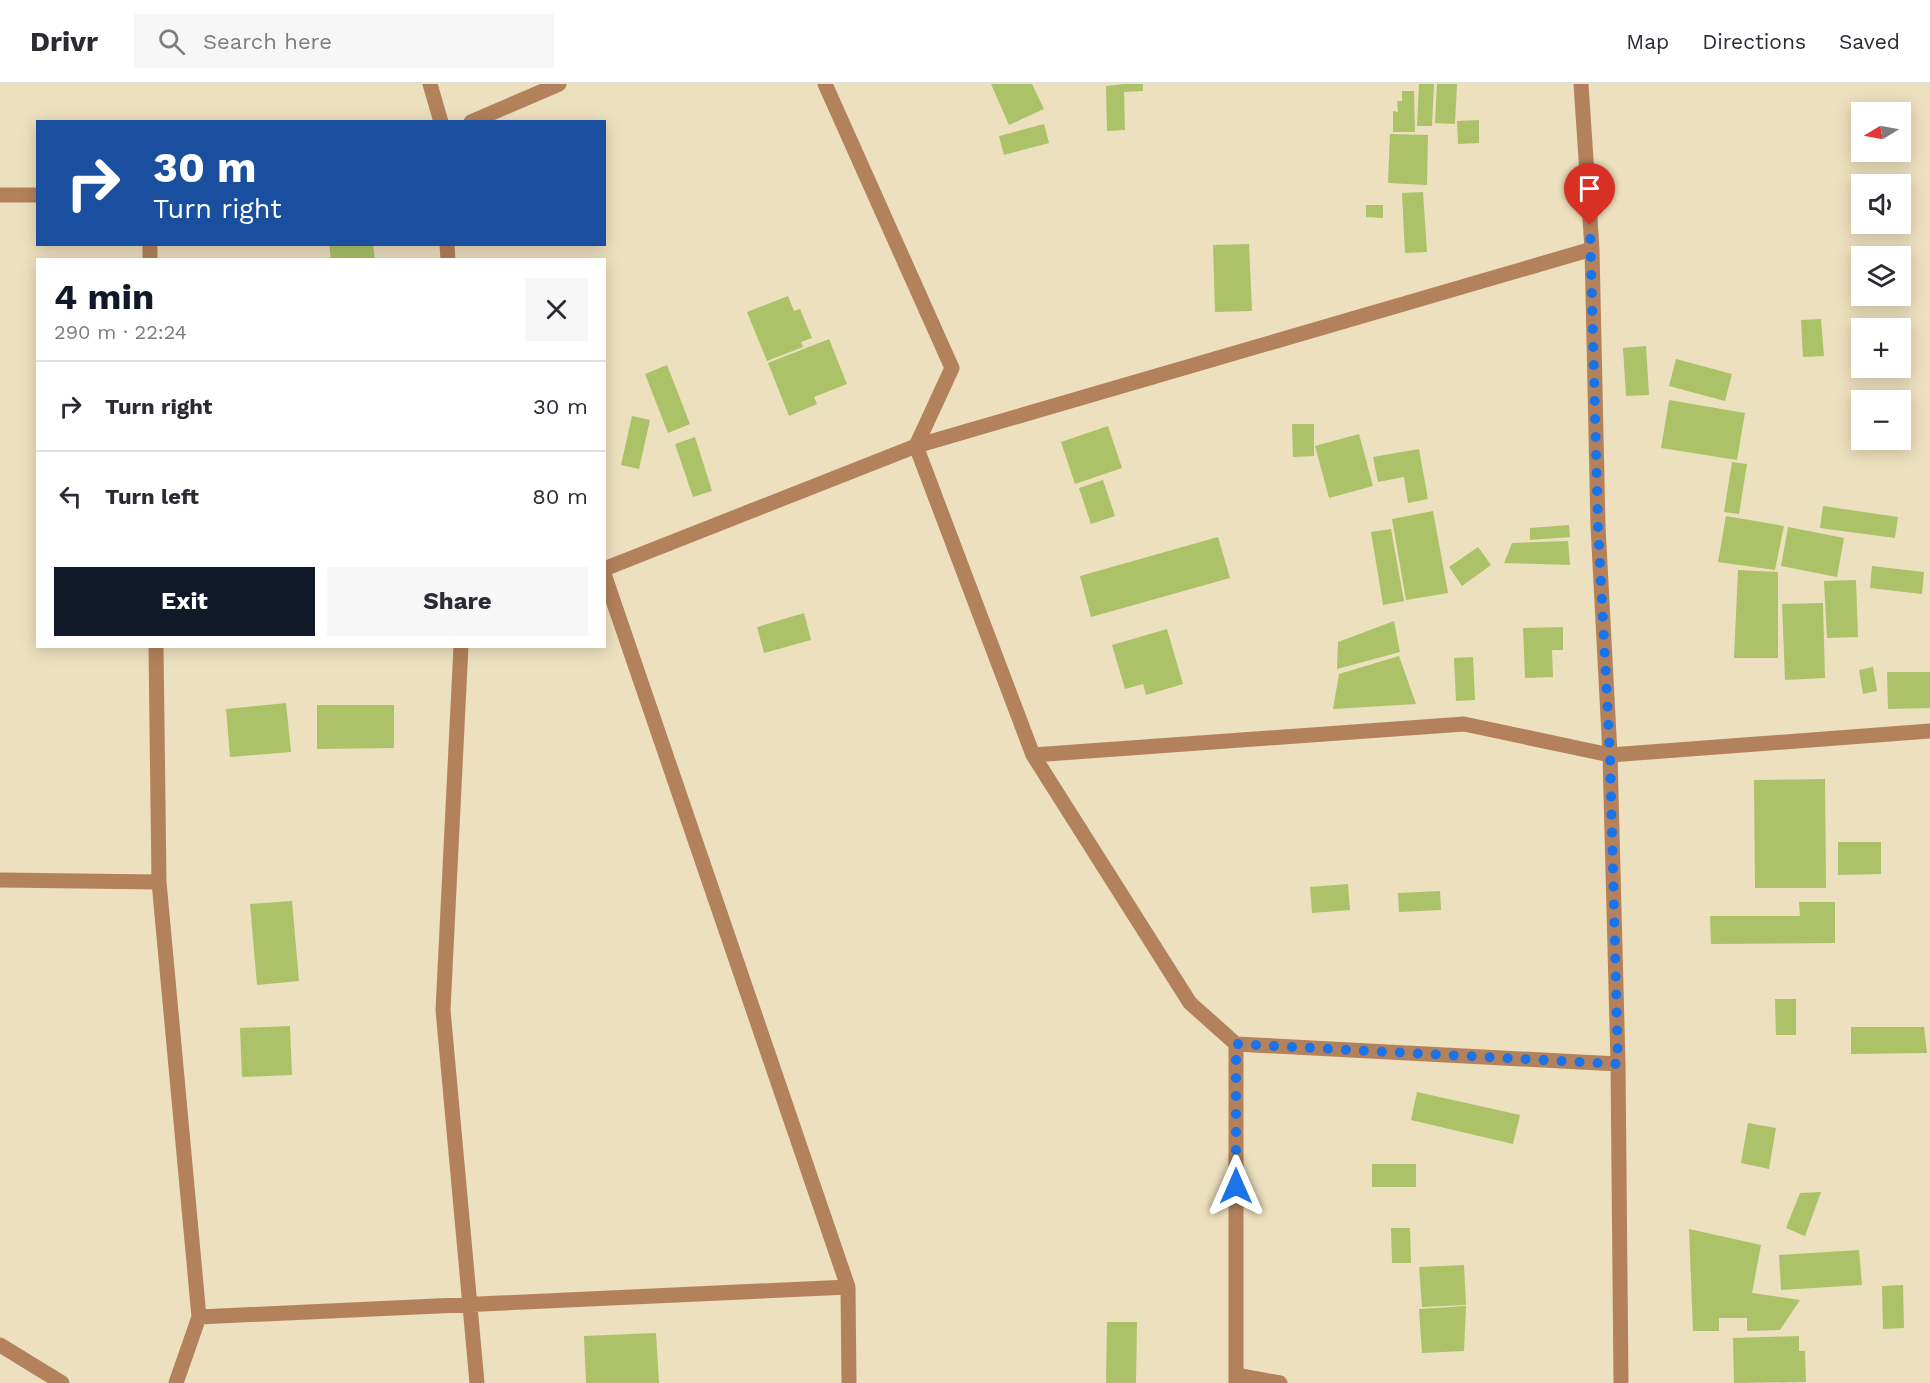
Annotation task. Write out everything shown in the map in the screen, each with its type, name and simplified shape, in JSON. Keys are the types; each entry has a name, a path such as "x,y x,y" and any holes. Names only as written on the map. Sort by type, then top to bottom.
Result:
{"street":[{"path":"430,84 440,120"},
{"path":"476,120 559,84"},
{"path":"825,84 952,368 916,446 1033,755 1190,1003 1236,1044 1618,1064"},
{"path":"1581,84 1592,249 1598,526 1610,755 1618,1064 1621,1383"},
{"path":"0,195 36,195"},
{"path":"606,568 916,446 1592,249"},
{"path":"606,580 848,1287 849,1383"},
{"path":"156,648 159,882 199,1317 176,1383"},
{"path":"460,648 443,1010 477,1383"},
{"path":"1033,755 1464,724 1610,755 1930,731"},
{"path":"0,880 159,882"},
{"path":"1236,1044 1236,1379 1280,1383"},
{"path":"199,1317 848,1287"},
{"path":"0,1345 62,1383"}],"building":[{"path":"991,84 1032,84 1044,109 1009,125"},
{"path":"1143,84 1143,91 1124,92 1125,130 1107,131 1106,86"},
{"path":"1419,84 1434,84 1432,126 1417,126"},
{"path":"1437,84 1457,84 1455,124 1435,123"},
{"path":"1402,91 1414,91 1415,132 1393,132 1393,111 1398,112 1397,101 1402,101"},
{"path":"1479,120 1479,143 1458,144 1457,121"},
{"path":"1044,124 1049,143 1004,155 999,136"},
{"path":"1390,134 1428,135 1427,185 1388,183"},
{"path":"1423,192 1427,252 1405,253 1402,193"},
{"path":"1366,205 1383,205 1383,218 1366,217"},
{"path":"1249,244 1252,311 1215,312 1213,245"},
{"path":"329,246 373,246 375,258 331,258"},
{"path":"788,296 794,311 800,309 812,338 801,342 803,347 767,361 747,312"},
{"path":"1821,319 1824,356 1803,357 1801,320"},
{"path":"829,339 847,384 814,397 817,404 789,416 768,363"},
{"path":"1646,346 1649,395 1626,396 1623,348"},
{"path":"1676,359 1732,374 1725,401 1669,386"},
{"path":"667,365 690,424 668,433 645,374"},
{"path":"1669,400 1745,413 1737,460 1661,448"},
{"path":"632,416 650,420 639,469 621,465"},
{"path":"1292,424 1314,424 1314,456 1293,457"},
{"path":"1108,426 1122,468 1075,484 1061,442"},
{"path":"1359,434 1373,486 1329,498 1315,446"},
{"path":"695,437 712,491 693,497 675,444"},
{"path":"1419,449 1428,499 1408,503 1404,477 1378,482 1373,457"},
{"path":"1732,462 1747,464 1739,514 1724,512"},
{"path":"1103,480 1115,516 1091,524 1079,488"},
{"path":"1823,506 1898,517 1895,538 1820,528"},
{"path":"1433,511 1448,593 1406,600 1392,519"},
{"path":"1726,516 1784,526 1775,570 1718,562"},
{"path":"1569,525 1570,537 1530,540 1530,528"},
{"path":"1788,527 1844,538 1837,577 1781,566"},
{"path":"1391,529 1404,601 1383,605 1371,532"},
{"path":"1218,537 1230,578 1091,617 1080,576"},
{"path":"1568,541 1570,565 1504,563 1512,543"},
{"path":"1478,547 1491,565 1462,586 1449,567"},
{"path":"1872,566 1924,572 1922,594 1870,588"},
{"path":"1738,570 1778,572 1778,658 1734,658"},
{"path":"1856,580 1858,637 1827,638 1824,581"},
{"path":"1823,603 1825,678 1785,680 1782,604"},
{"path":"804,613 811,640 764,653 757,627"},
{"path":"1394,621 1400,652 1337,669 1338,642"},
{"path":"1563,627 1563,650 1552,650 1553,677 1525,678 1523,628"},
{"path":"1167,629 1183,684 1146,695 1143,684 1125,689 1112,645"},
{"path":"1399,656 1416,704 1333,709 1339,674"},
{"path":"1473,657 1475,700 1456,701 1454,658"},
{"path":"1873,667 1877,691 1863,694 1859,670"},
{"path":"1887,672 1930,672 1930,708 1888,709"},
{"path":"286,703 291,752 230,757 226,709"},
{"path":"317,705 394,705 394,748 317,749"},
{"path":"1825,779 1826,888 1755,888 1754,780"},
{"path":"1838,842 1881,842 1881,874 1838,875"},
{"path":"1348,884 1350,910 1312,913 1310,887"},
{"path":"1440,891 1441,910 1399,912 1398,893"},
{"path":"292,901 299,981 257,985 250,904"},
{"path":"1799,902 1835,902 1835,943 1711,944 1710,916 1800,916"},
{"path":"1775,999 1796,999 1796,1035 1776,1035"},
{"path":"290,1026 292,1075 242,1077 240,1028"},
{"path":"1851,1027 1924,1027 1927,1053 1851,1054"},
{"path":"1417,1092 1520,1115 1513,1144 1411,1120"},
{"path":"1748,1123 1776,1128 1769,1169 1741,1163"},
{"path":"1372,1164 1416,1164 1416,1187 1372,1187"},
{"path":"1821,1192 1805,1236 1786,1228 1800,1193"},
{"path":"1391,1228 1410,1228 1411,1263 1392,1263"},
{"path":"1689,1229 1761,1245 1752,1293 1800,1300 1780,1330 1747,1331 1747,1318 1719,1318 1719,1331 1693,1331"},
{"path":"1859,1250 1862,1285 1781,1290 1779,1255"},
{"path":"1464,1265 1466,1305 1422,1307 1419,1267"},
{"path":"1903,1285 1904,1328 1883,1329 1882,1286"},
{"path":"1466,1306 1464,1351 1422,1353 1419,1309"},
{"path":"1107,1322 1137,1322 1136,1383 1106,1383"},
{"path":"656,1333 659,1383 586,1383 584,1336"},
{"path":"1799,1336 1799,1351 1805,1351 1806,1382 1734,1383 1733,1338"}],"route":[{"path":"1236,1186 1236,1044 1618,1064 1610,755 1598,526 1590,225"}]}
